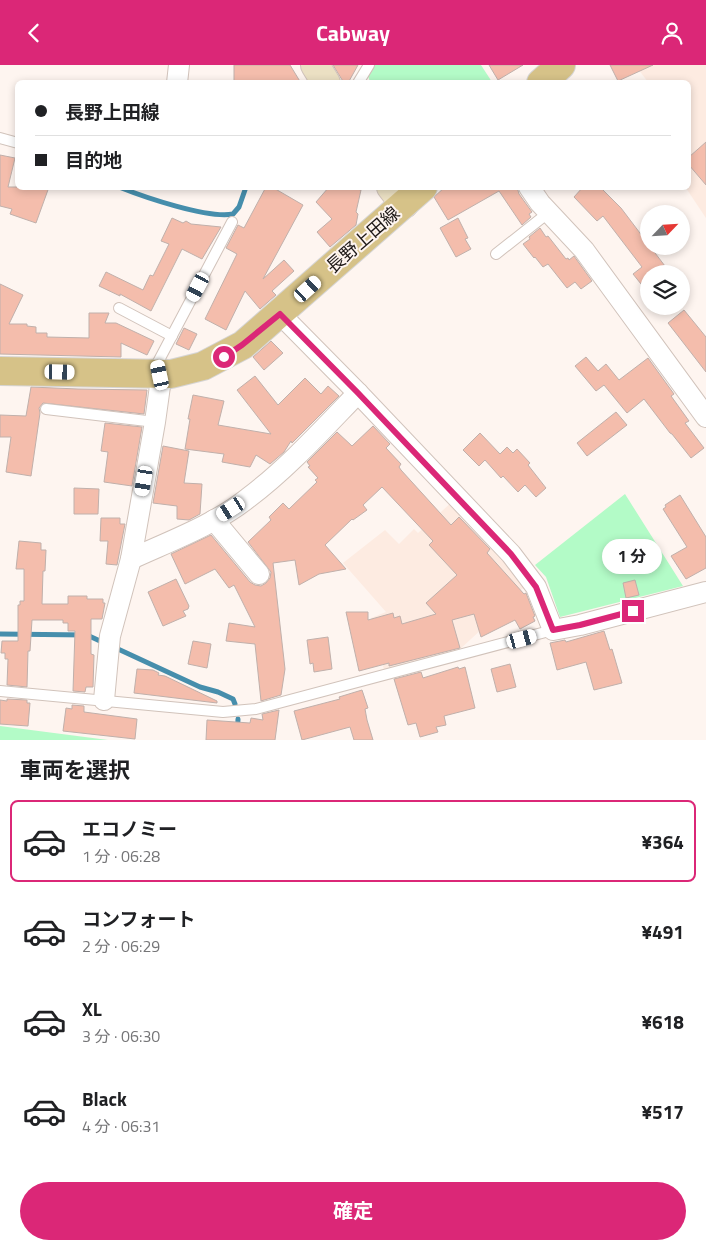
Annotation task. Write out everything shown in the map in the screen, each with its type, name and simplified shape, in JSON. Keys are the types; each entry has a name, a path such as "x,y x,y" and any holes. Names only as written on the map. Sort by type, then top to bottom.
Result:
{"main road":[{"path":"544,80 561,65"},
{"name":"長野上田線","path":"0,371 160,375 193,370 213,362 242,345 280,314 406,193"}],"street":[{"path":"177,80 179,65"},
{"path":"315,65 324,80"},
{"path":"531,190 548,213 584,250 706,417"},
{"path":"280,314 511,554 536,587 553,630 580,625 706,592"},
{"path":"104,700 110,636 131,559 155,422 160,375"},
{"path":"131,559 214,520 248,498 310,442 358,393"},
{"path":"214,520 259,575"}],"lane":[{"path":"360,80 369,65"},
{"path":"0,138 15,142"},
{"path":"496,254 548,213"},
{"path":"160,375 157,364 232,222"},
{"path":"119,308 172,336"},
{"path":"46,409 155,422"},
{"path":"0,691 223,712 256,709 553,630"}],"shaded area":[{"path":"635,65 706,65 706,218 687,190 691,190 691,80 646,80"},
{"path":"454,500 530,585 477,612 484,627 458,651 384,670 371,618 386,612 343,563 385,530 399,544 414,529 418,533"}],"green space":[{"path":"375,65 481,65 491,80 369,80 368,76"},
{"path":"625,494 683,586 560,617 546,577 535,565"},
{"path":"0,726 108,740 0,740"}],"building":[{"path":"234,65 290,65 299,80 234,80"},
{"path":"333,65 358,65 350,80 342,80"},
{"path":"489,65 523,65 498,80"},
{"path":"610,65 653,65 620,80 618,80"},
{"path":"706,142 706,185 691,167 691,155"},
{"path":"0,155 15,158 8,187 15,187 15,190 48,190 36,223 10,214 12,209 0,206"},
{"path":"264,190 277,190 303,205 263,279 284,260 294,271 272,291 276,295 260,309 245,291 226,330 205,319 237,254 226,248 238,225 244,228"},
{"path":"326,190 361,190 356,212 358,214 356,225 330,247 317,232 332,219 316,202"},
{"path":"442,190 518,190 532,212 529,214 531,217 522,225 499,191 448,220 434,197"},
{"path":"580,190 603,190 621,208 640,233 640,255 657,255 664,265 640,265 603,216 597,221 574,197"},
{"path":"172,218 183,223 186,221 191,224 221,227 202,259 182,249 151,311 120,294 120,296 99,286 106,272 143,290 150,275 153,276 169,244 161,241"},
{"path":"458,218 468,238 465,239 471,249 456,257 440,228"},
{"path":"540,228 566,259 568,258 569,260 574,256 592,281 581,289 575,282 567,288 548,264 543,267 534,258 523,244"},
{"path":"640,269 640,283 633,274"},
{"path":"0,284 23,295 9,324 27,324 27,326 36,327 36,333 47,333 47,337 89,338 89,313 109,313 105,323 116,323 154,341 147,355 121,343 121,357 0,354"},
{"path":"678,315 688,315 706,337 706,372 668,323"},
{"path":"184,328 197,334 189,350 176,344"},
{"path":"271,341 283,353 264,370 253,357"},
{"path":"586,357 598,371 606,364 619,380 648,358 674,394 671,396 689,421 685,423 704,448 691,458 644,399 627,413 604,385 596,391 575,366"},
{"path":"255,376 278,405 305,378 321,394 328,386 339,396 292,443 291,441 284,452 270,464 256,455 250,467 222,462 224,454 185,449 193,395 224,401 218,425 271,434 237,390"},
{"path":"31,387 147,390 144,414 43,403 39,408 40,413 31,476 6,472 11,437 0,437 0,415 26,416"},
{"path":"616,412 627,425 587,456 577,443"},
{"path":"105,423 142,427 132,486 104,482 108,452 101,451"},
{"path":"373,426 390,444 386,448 401,464 399,467 401,470 451,525 459,517 490,549 487,553 524,594 526,593 535,616 533,617 535,621 520,629 515,620 481,637 474,614 452,620 460,648 389,666 389,663 359,671 346,612 368,612 368,620 393,613 394,618 400,616 402,624 436,614 426,603 457,575 429,545 433,541 382,487 363,505 367,510 352,519 325,545 346,569 319,574 299,585 295,560 273,563 285,669 281,695 261,701 255,644 226,641 229,623 255,627 234,585 229,588 215,569 185,584 171,554 211,535 250,582 261,586 266,583 270,578 271,572 248,542 271,520 269,517 283,503 289,509 317,482 315,480 318,478 308,467 310,466 307,462 337,432 352,446"},
{"path":"480,433 500,454 507,447 513,453 517,449 530,463 528,465 546,488 536,497 525,485 518,492 503,476 501,478 485,460 479,466 463,450"},
{"path":"163,446 189,451 184,483 202,484 200,514 189,520 177,519 177,506 153,503"},
{"path":"74,488 99,489 98,514 74,514"},
{"path":"680,495 706,537 706,568 686,579 671,556 687,547 663,509 666,507 665,505"},
{"path":"101,518 120,518 120,524 125,524 117,565 106,564 108,541 100,541"},
{"path":"19,541 41,543 41,550 46,550 42,604 68,604 68,596 87,596 87,599 103,599 103,603 105,603 102,619 91,619 91,654 94,655 93,687 86,687 85,692 73,691 75,631 68,631 68,623 63,623 63,620 32,620 30,651 28,651 27,687 7,685 8,659 5,659 5,653 1,653 2,641 18,641 18,605 20,605 20,601 24,601 24,569 16,569"},
{"path":"176,579 189,606 188,609 183,611 186,616 163,626 148,592"},
{"path":"635,580 639,595 626,598 623,583"},
{"path":"604,631 610,650 612,649 622,683 594,690 586,662 557,670 550,643 565,640 566,642"},
{"path":"328,637 332,669 314,672 313,663 310,664 307,640"},
{"path":"193,641 211,644 207,668 188,664"},
{"path":"510,664 516,687 497,692 491,669"},
{"path":"458,667 459,669 465,667 475,708 444,716 446,725 436,727 438,732 420,737 416,723 408,725 394,679 421,672 423,678"},
{"path":"137,669 153,670 159,673 158,675 165,676 217,701 217,703 134,693"},
{"path":"362,690 368,708 365,709 373,740 354,740 350,727 302,740 294,711 340,699 339,697"},
{"path":"7,699 27,700 27,703 30,703 28,726 0,724 0,700 7,701"},
{"path":"72,705 84,706 84,712 137,719 135,739 63,731 66,708 72,709"},
{"path":"279,710 275,740 206,740 207,720 250,723 251,718 263,720 262,714"}],"waterway":[{"path":"127,190 176,206 222,215 233,214 239,207 245,190"},
{"path":"0,634 87,635 100,641"},
{"path":"118,649 200,687 233,699 235,704"},
{"path":"237,740 238,719"}],"route":[{"path":"224,357 280,314 511,554 536,587 553,630 633,611"}]}
